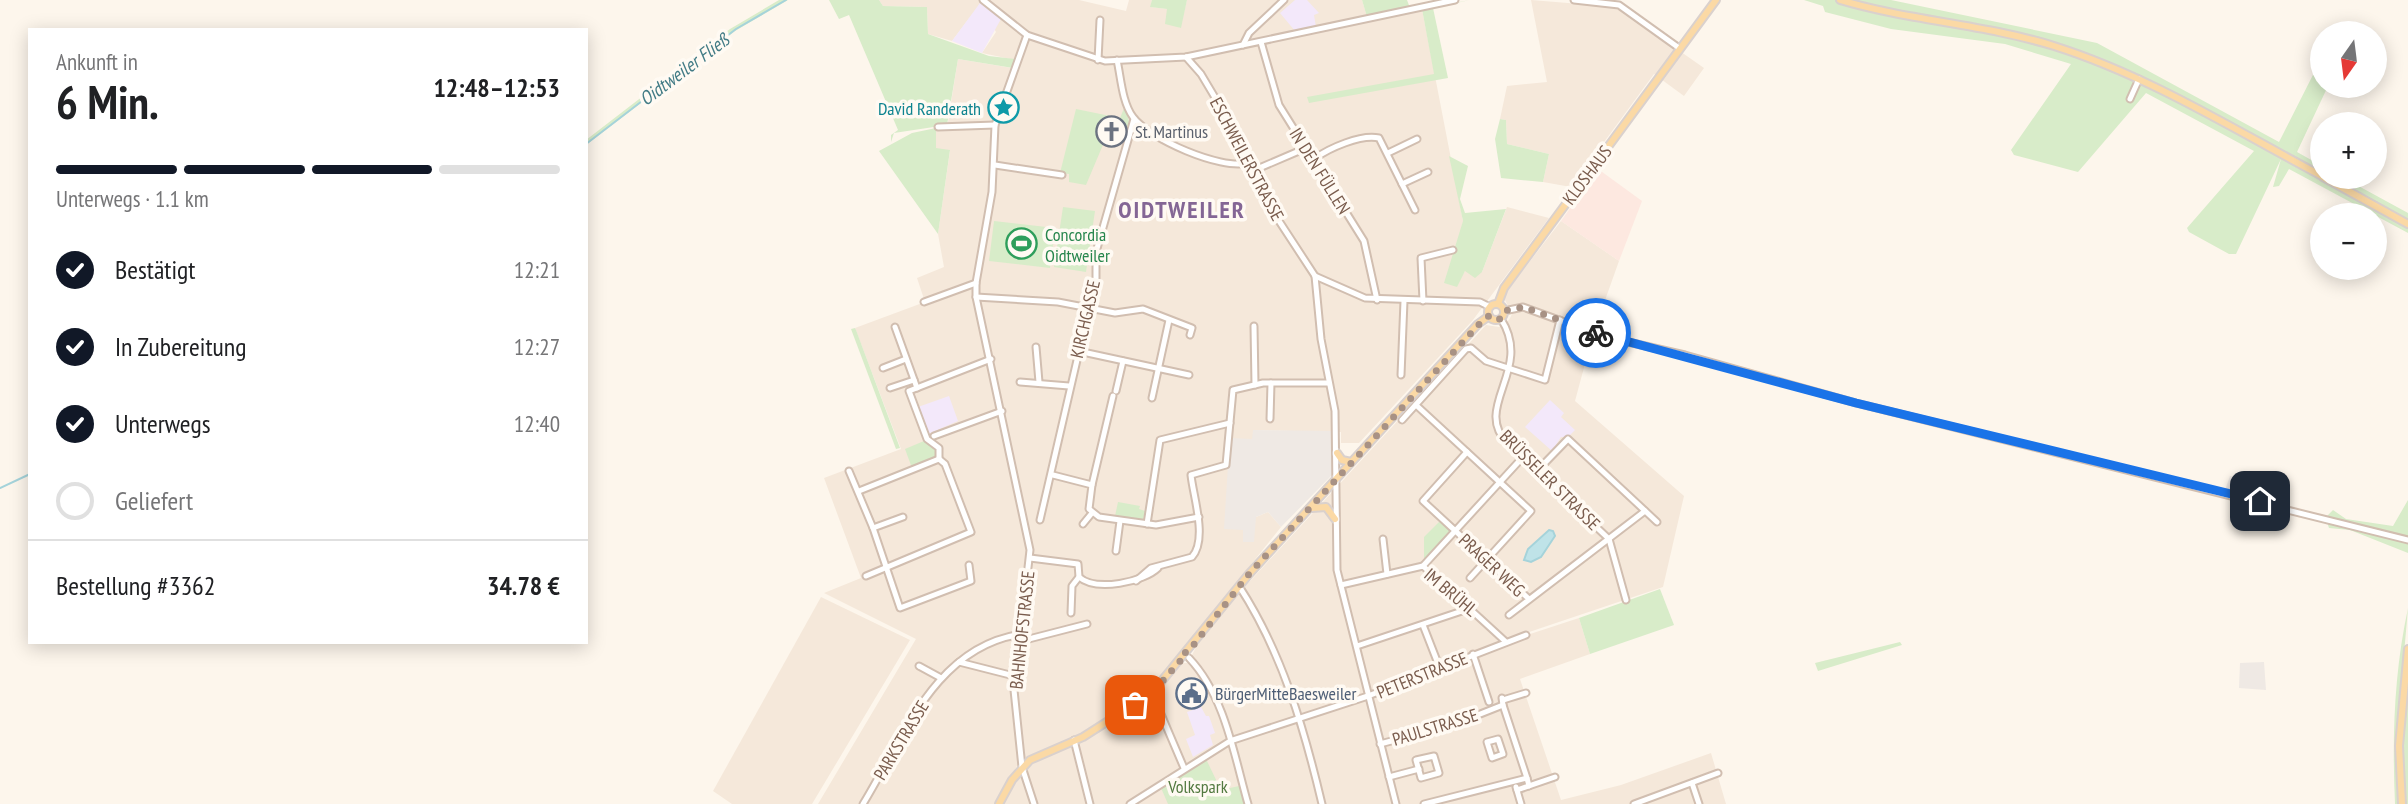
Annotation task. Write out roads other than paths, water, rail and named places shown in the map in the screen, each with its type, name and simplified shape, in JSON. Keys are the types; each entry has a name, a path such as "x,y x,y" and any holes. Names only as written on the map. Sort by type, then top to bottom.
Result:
{"main road":[{"name":"KLOSHAUS","path":"1495,303 1714,0"},
{"path":"1840,0 1898,15 2051,45 2139,79 2310,170"},
{"path":"2345,189 2408,224"},
{"path":"999,804 1022,767 1040,754 1074,740 1152,693 1187,656 1239,586 1478,324 1489,316 1495,303 1504,311 1501,319 1496,320 1489,316"},
{"path":"1337,453 1342,460 1351,462"},
{"path":"1307,510 1322,505 1335,519"},
{"path":"2402,804 2399,746 2408,649"}],"street":[{"path":"983,0 1027,35 1098,60 1186,57 1455,0"},
{"path":"1243,45 1249,33 1284,0"},
{"path":"1574,0 1619,5 1679,48"},
{"path":"1098,60 1100,20"},
{"name":"BAHNHOFSTRASSE","path":"1027,35 995,125 995,165 976,283 976,298 1002,411 1030,558 1022,634 1014,676 1022,767 1034,804"},
{"name":"IN DEN FÜLLEN","path":"1261,42 1279,105 1364,241 1377,300"},
{"name":"ESCHWEILERSTRASSE","path":"1186,57 1201,74 1226,116 1250,172 1315,276 1335,411 1335,546 1340,585 1396,804"},
{"path":"1117,60 1126,105 1134,119 1177,149 1247,163"},
{"path":"2130,99 2139,79"},
{"name":"KIRCHGASSE","path":"1040,520 1053,475 1069,386 1096,278 1096,252 1134,119"},
{"path":"938,127 995,125"},
{"path":"1314,159 1329,149 1372,137 1381,141 1415,210"},
{"path":"1388,153 1417,139"},
{"path":"1250,172 1306,148"},
{"path":"995,165 1062,176"},
{"path":"1402,184 1428,173"},
{"path":"1423,301 1421,258 1453,250"},
{"path":"1315,276 1365,298 1377,300 1495,303"},
{"path":"924,302 976,283"},
{"path":"976,298 1058,302 1115,313 1143,309 1192,328 1190,335"},
{"path":"1401,375 1404,301"},
{"path":"1504,311 1523,307 1606,337 1685,355 1856,403 2408,540"},
{"name":"BRÜSSELER STRASSE","path":"1501,319 1510,336 1511,369 1500,393 1495,419 1503,439 1609,539 1626,600"},
{"path":"1152,398 1169,320"},
{"path":"1402,420 1466,349 1471,348 1486,361 1545,380 1560,320"},
{"path":"1254,326 1255,384"},
{"path":"895,327 917,388"},
{"path":"1036,346 1039,382"},
{"path":"1078,351 1189,375"},
{"path":"883,368 906,359"},
{"path":"939,459 939,448 927,439 909,391 991,359"},
{"path":"1091,513 1089,505 1092,485 1123,361"},
{"path":"890,388 914,380"},
{"path":"1020,382 1069,386"},
{"path":"1270,419 1271,383"},
{"path":"1079,577 1087,582 1112,584 1136,580 1151,568 1195,555 1199,517 1191,475 1226,465 1233,390 1255,384 1329,383"},
{"path":"1416,405 1531,511 1470,578"},
{"path":"934,436 1002,411"},
{"path":"1147,524 1160,440 1230,423"},
{"path":"1537,471 1568,439 1657,522"},
{"name":"PRAGER WEG","path":"1467,452 1423,501 1529,599"},
{"path":"1423,566 1522,458"},
{"path":"859,491 939,459"},
{"path":"866,576 971,532 945,464 939,459"},
{"path":"849,471 873,528 900,608 971,582 969,565"},
{"path":"1053,475 1092,485"},
{"path":"1509,615 1645,511"},
{"path":"1091,513 1120,521 1164,525 1199,517"},
{"path":"1083,524 1091,513"},
{"path":"873,528 903,517"},
{"path":"1116,551 1120,521"},
{"path":"1383,539 1387,574"},
{"path":"1030,558 1075,563 1079,567 1079,577 1072,586 1071,613"},
{"name":"IM BRÜHL","path":"1340,585 1423,566 1506,642"},
{"path":"1239,586 1264,624 1299,719 1322,804"},
{"path":"1357,646 1471,608"},
{"path":"1021,641 1087,624"},
{"path":"1423,625 1439,666"},
{"name":"PARKSTRASSE","path":"863,804 916,713 941,678 978,648 1022,634"},
{"name":"PETERSTRASSE","path":"1130,804 1230,741 1368,696 1439,666 1526,635"},
{"name":"PAULSTRASSE","path":"1473,654 1491,710"},
{"path":"1187,656 1210,687 1230,741 1248,804"},
{"path":"959,662 1014,676"},
{"path":"919,666 941,678"},
{"path":"1152,693 1184,768"},
{"name":"PAULSTRASSE","path":"1380,744 1455,724 1525,693"},
{"name":"PAULSTRASSE","path":"1489,702 1503,702"},
{"path":"1503,702 1529,786"},
{"path":"1074,740 1090,804"},
{"path":"1501,747 1515,741"},
{"path":"1434,756 1438,773 1421,778 1419,769 1416,760 1434,756"},
{"path":"1389,777 1419,769"},
{"path":"1634,804 1718,773"},
{"path":"1517,790 1555,777"},
{"path":"1424,804 1527,778"},
{"path":"1515,782 1521,804"},
{"path":"1692,783 1699,804"}],"water":[{"path":"1549,530 1553,531 1555,536 1541,557 1531,562 1524,560 1528,549"}],"waterway":[{"name":"Oidtweiler Fließ","path":"588,142 736,29 786,0"},
{"name":"Oidtweiler Fließ","path":"0,488 28,475"}],"place":[{"name":"David Randerath","path":"1004,108"},
{"name":"St. Martinus","path":"1112,131"},
{"name":"Concordia Oidtweiler","path":"1022,244"},
{"name":"BürgerMitteBaesweiler","path":"1192,693"}],"district":[{"name":"OIDTWEILER","path":"1182,209"}],"park label":[{"name":"Volkspark","path":"1198,786"}]}
